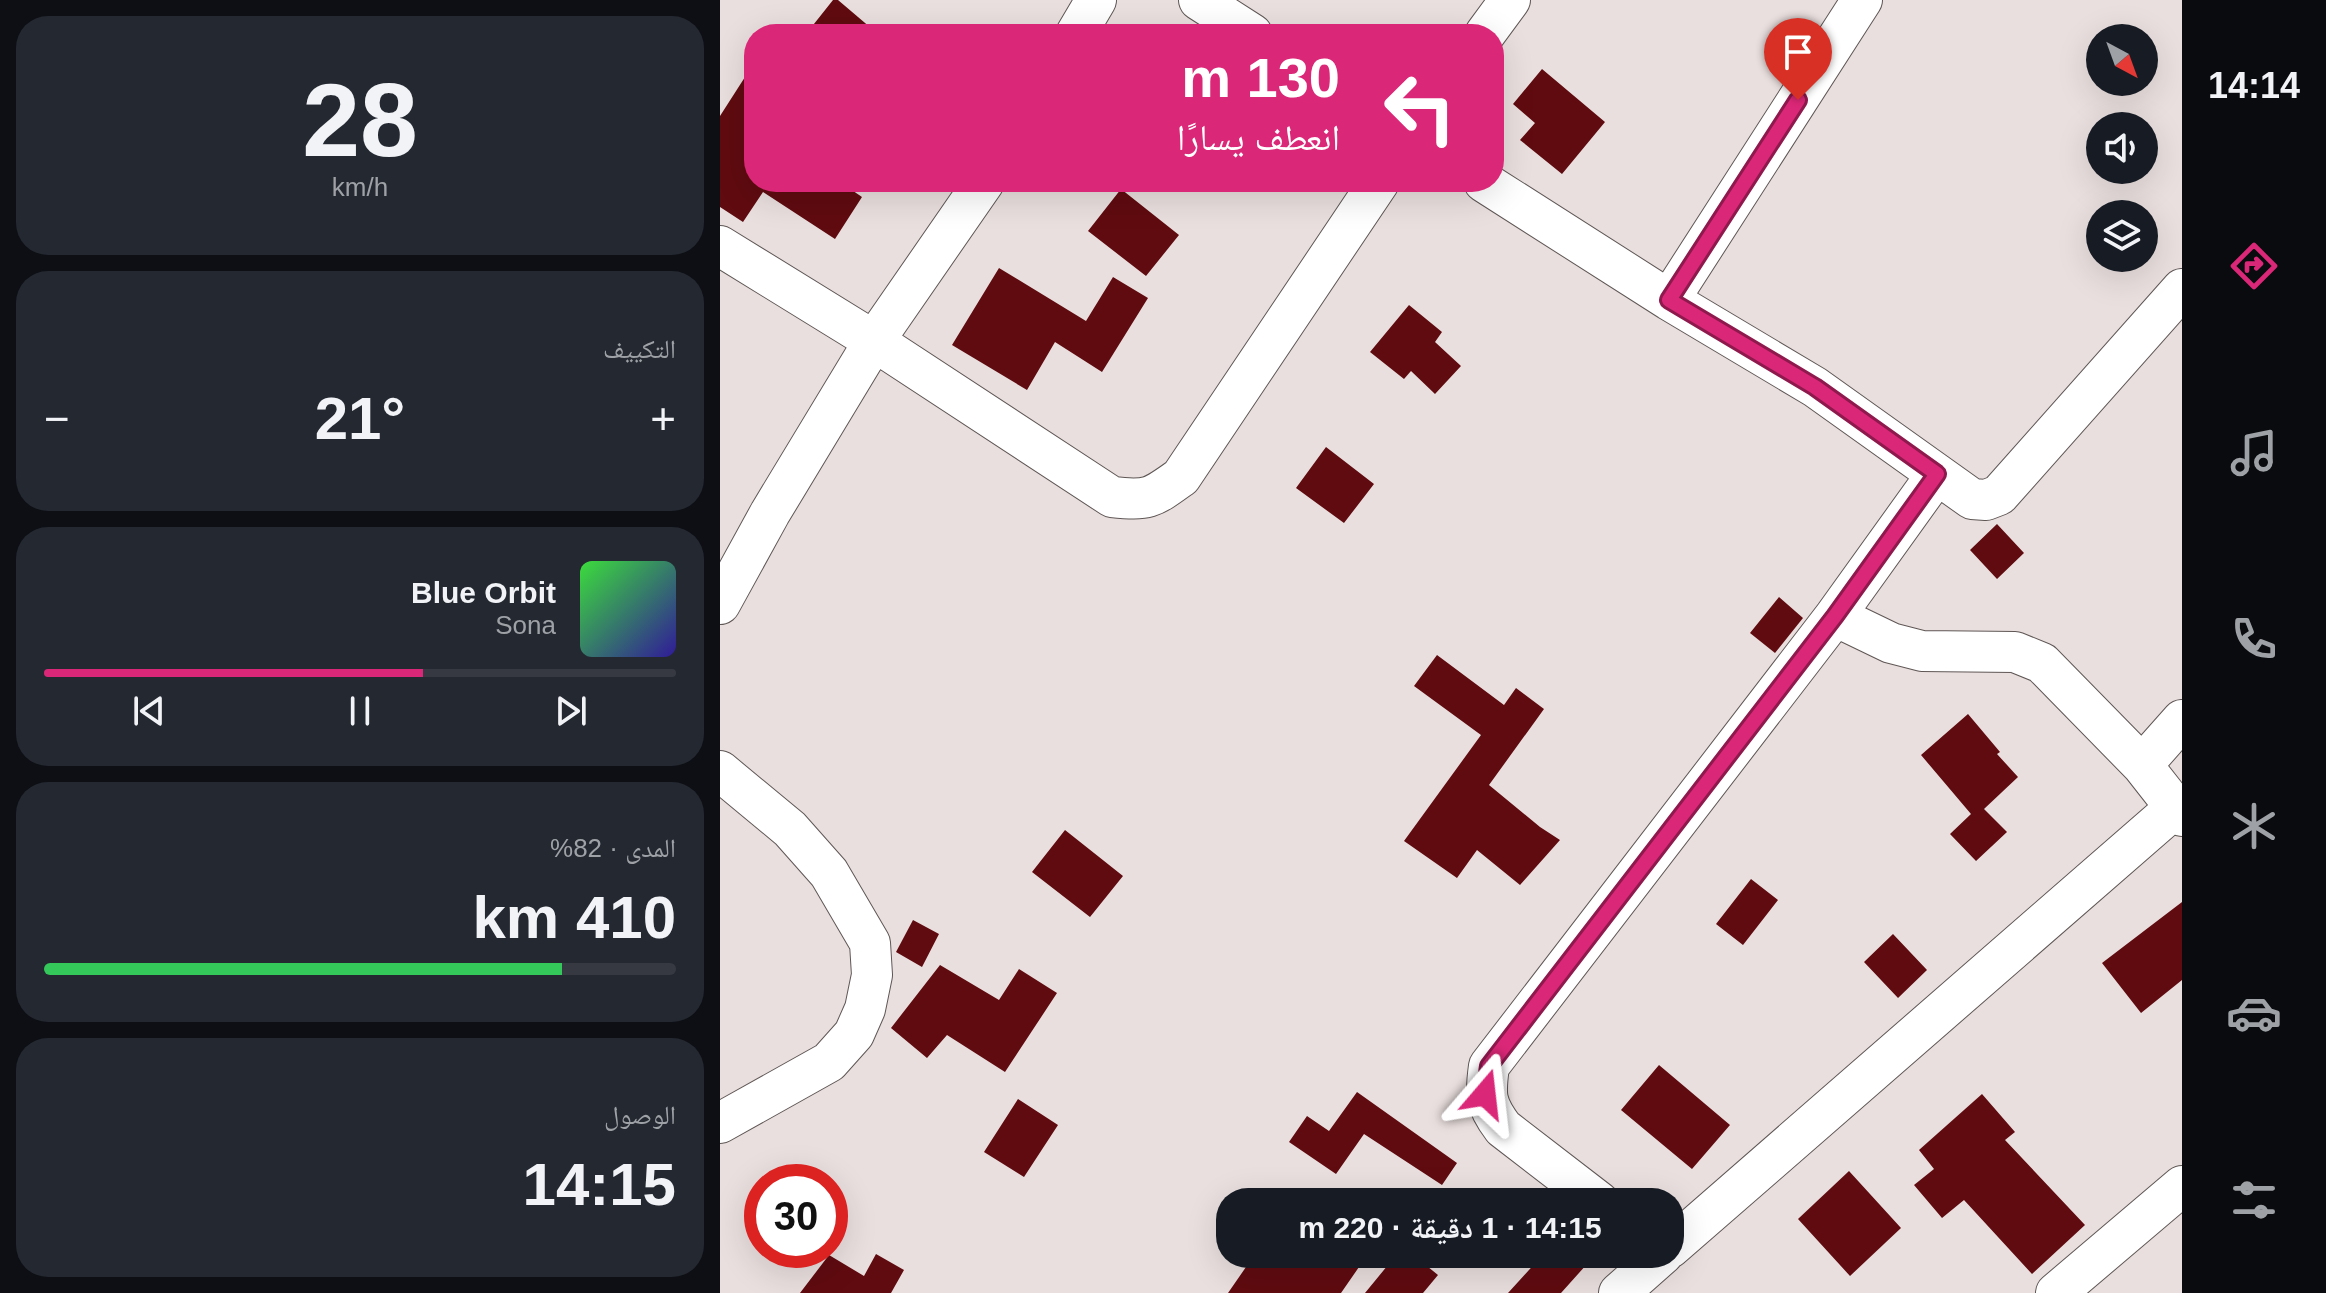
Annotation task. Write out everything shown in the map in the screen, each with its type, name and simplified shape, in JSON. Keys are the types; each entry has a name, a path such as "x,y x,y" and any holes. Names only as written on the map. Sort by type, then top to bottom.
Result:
{"street":[{"path":"1082,24 1096,0"},
{"path":"1199,0 1236,24"},
{"path":"1492,24 1510,0"},
{"path":"1669,300 1862,0"},
{"path":"720,604 770,513 874,341 977,192"},
{"path":"720,246 874,341 1112,497 1141,500 1158,494 1181,477 1372,192"},
{"path":"1500,192 1669,300 1815,387 1972,499 1986,500 1999,495 2182,289"},
{"path":"1581,1188 1503,1128 1491,1112 1485,1094 1489,1066 1835,616 1937,474"},
{"path":"1684,1236 2179,812 2142,765 2042,663 2015,652 1922,651 1891,643 1835,616"},
{"path":"2142,765 2182,720"},
{"path":"720,771 790,829 829,873 870,943 872,975 865,1009 854,1034 829,1062 720,1123"},
{"path":"2056,1293 2182,1186"},
{"path":"1619,1293 1647,1268"}],"building":[{"path":"833,0 838,0 866,24 814,24"},
{"path":"1542,69 1605,122 1562,174 1520,140 1535,123 1513,104"},
{"path":"744,79 744,192 763,192 743,222 720,207 720,116"},
{"path":"763,192 855,192 862,197 835,239"},
{"path":"1119,192 1125,192 1179,235 1146,276 1088,231"},
{"path":"999,268 1086,321 1113,277 1148,298 1102,372 1055,342 1027,390 952,345"},
{"path":"1409,305 1442,332 1435,342 1461,366 1435,394 1411,371 1404,379 1370,352"},
{"path":"1326,447 1374,484 1344,523 1296,488"},
{"path":"1997,524 2024,553 1997,579 1970,550"},
{"path":"1779,597 1803,618 1775,653 1750,633"},
{"path":"1437,655 1504,705 1516,688 1544,709 1489,785 1560,840 1520,885 1477,850 1457,878 1404,841 1481,735 1414,686"},
{"path":"1968,714 2018,777 1984,809 2007,832 1976,861 1950,834 1971,814 1921,755"},
{"path":"1065,830 1123,876 1090,917 1032,872"},
{"path":"1751,879 1778,900 1743,945 1716,924"},
{"path":"2182,902 2182,980 2141,1013 2102,963"},
{"path":"913,920 939,934 922,967 896,952"},
{"path":"1893,934 1927,970 1898,998 1864,962"},
{"path":"940,965 999,1000 1019,969 1057,993 1005,1072 947,1035 927,1058 891,1028"},
{"path":"1659,1065 1730,1125 1692,1169 1621,1110"},
{"path":"1357,1092 1457,1163 1442,1185 1364,1134 1336,1174 1289,1142 1307,1116 1329,1131"},
{"path":"1982,1094 2015,1132 2005,1140 2085,1225 2032,1274 1964,1200 1942,1218 1914,1185 1934,1169 1919,1150"},
{"path":"1018,1099 1058,1125 1024,1177 984,1152"},
{"path":"1849,1171 1901,1228 1850,1276 1798,1219"},
{"path":"876,1254 904,1270 891,1293 800,1293 819,1268 848,1266 864,1276"},
{"path":"1245,1268 1358,1268 1341,1293 1228,1293"},
{"path":"1386,1268 1429,1268 1438,1275 1423,1293 1365,1293"},
{"path":"1531,1268 1583,1268 1561,1293 1508,1293"}],"route":[{"path":"1485,1094 1489,1066 1835,616 1937,474 1815,387 1669,300 1798,100"}]}
